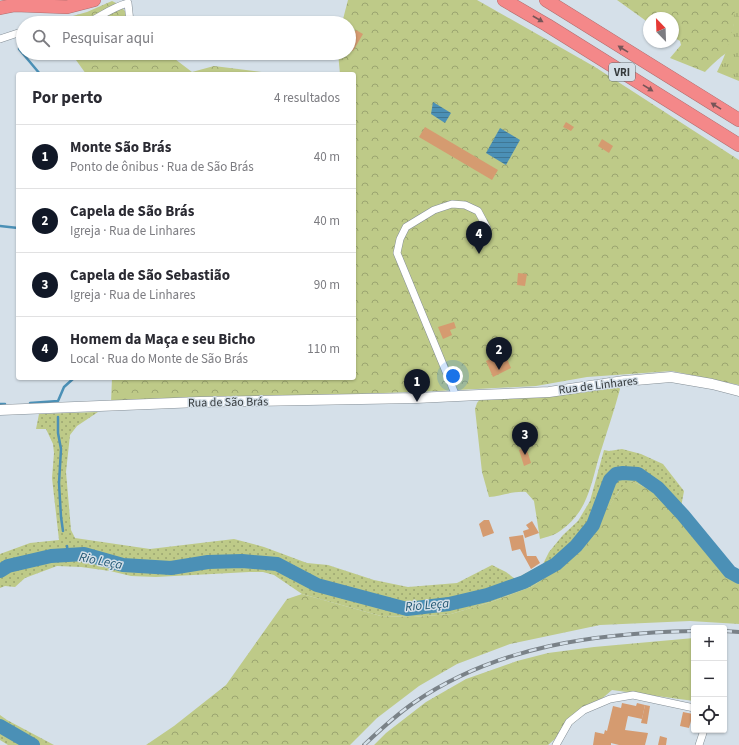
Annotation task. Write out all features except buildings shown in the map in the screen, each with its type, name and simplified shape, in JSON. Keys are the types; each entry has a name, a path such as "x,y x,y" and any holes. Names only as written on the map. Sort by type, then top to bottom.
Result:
{"highway":[{"path":"0,8 15,5 67,7 94,0"},
{"name":"VRI","path":"504,0 547,25 739,145"},
{"name":"VRI","path":"546,0 739,120"}],"main road":[{"name":"Rua de Linhares","path":"456,396 549,392 624,381 671,377 712,384 739,391"},
{"name":"Rua de São Brás","path":"0,410 199,402 456,396"}],"street":[{"path":"100,16 107,11 128,3 129,16"},
{"path":"0,39 16,34"},
{"path":"456,396 397,253 400,239 406,227 434,210 452,204 465,205 478,211 487,228"},
{"path":"556,745 569,722 584,710 610,699 633,695 691,707"},
{"path":"699,745 703,733"}],"green space":[{"path":"348,0 477,0 595,67 739,160 739,385 672,371 587,377 536,386 111,403 112,380 356,380 356,72 340,72 339,60 356,60 356,16 344,16"},
{"path":"617,0 735,0 735,18 727,53 705,72 670,58 681,45 679,40 679,12 643,12 643,19"},
{"path":"735,0 739,0 739,81 717,72 725,54 733,29"},
{"path":"112,1 120,5 129,16 73,16 87,12"},
{"path":"76,60 176,60 192,72 85,72"},
{"path":"214,66 261,72 192,72"},
{"path":"617,385 620,389 613,415 586,500 581,509 567,526 555,534 540,539 534,501 526,492 516,492 489,497 482,472 475,409 477,403 480,399 532,397"},
{"path":"98,412 77,426 70,435 66,472 71,530 75,538 150,549 234,539 264,547 307,563 328,565 374,580 408,587 457,583 492,565 506,572 515,579 543,564 549,552 563,535 578,521 590,501 604,450 609,451 622,449 641,454 663,464 684,491 679,518 654,491 631,481 619,491 592,534 569,560 533,586 494,601 451,614 413,617 381,616 302,594 274,575 263,572 156,577 131,576 110,571 81,567 57,566 25,578 15,587 5,586 0,588 0,554 30,543 59,540 52,478 54,453 53,444 46,429 36,429 39,414"},
{"path":"631,481 654,491 679,518 718,568 739,584 739,624 690,621 600,625 510,644 457,664 419,686 377,718 350,745 146,745 174,726 226,685 287,599 302,594 381,616 413,617 451,614 494,601 533,586 569,560 592,534 624,484"},
{"path":"691,638 691,701 612,690 548,745 374,745 386,733 426,702 466,679 517,661 548,653 594,647"},
{"path":"0,715 54,745 8,745 0,740"}],"water":[{"path":"433,102 451,113 445,123 431,114"},
{"path":"500,128 520,140 506,165 486,153"}],"waterway":[{"path":"28,60 38,72"},
{"path":"0,226 16,228"},
{"path":"30,403 58,401 64,387 72,380"},
{"path":"0,404 5,404"},
{"path":"58,417 58,433 61,449 59,483 63,531"},
{"name":"Rio Leça","path":"0,571 8,566 51,556 84,554 123,565 171,568 208,562 242,561 277,564 317,585 407,609 449,604 487,595 524,582 556,564 576,546 593,525 610,480 616,474 623,473 638,474 658,488 683,515 730,572 739,577"},
{"path":"67,546 68,555"},
{"name":"Rio Leça","path":"0,726 33,745"}],"railway":[{"path":"364,745 389,722 415,702 447,683 514,655 549,646 621,635 691,631"},
{"path":"727,631 739,632"}],"place":[{"name":"Homem da Maça e seu Bicho","path":"479,254"},
{"name":"Capela de São Brás","path":"499,370"},
{"name":"Monte São Brás","path":"417,402"},
{"name":"Capela de São Sebastião","path":"525,455"}]}
